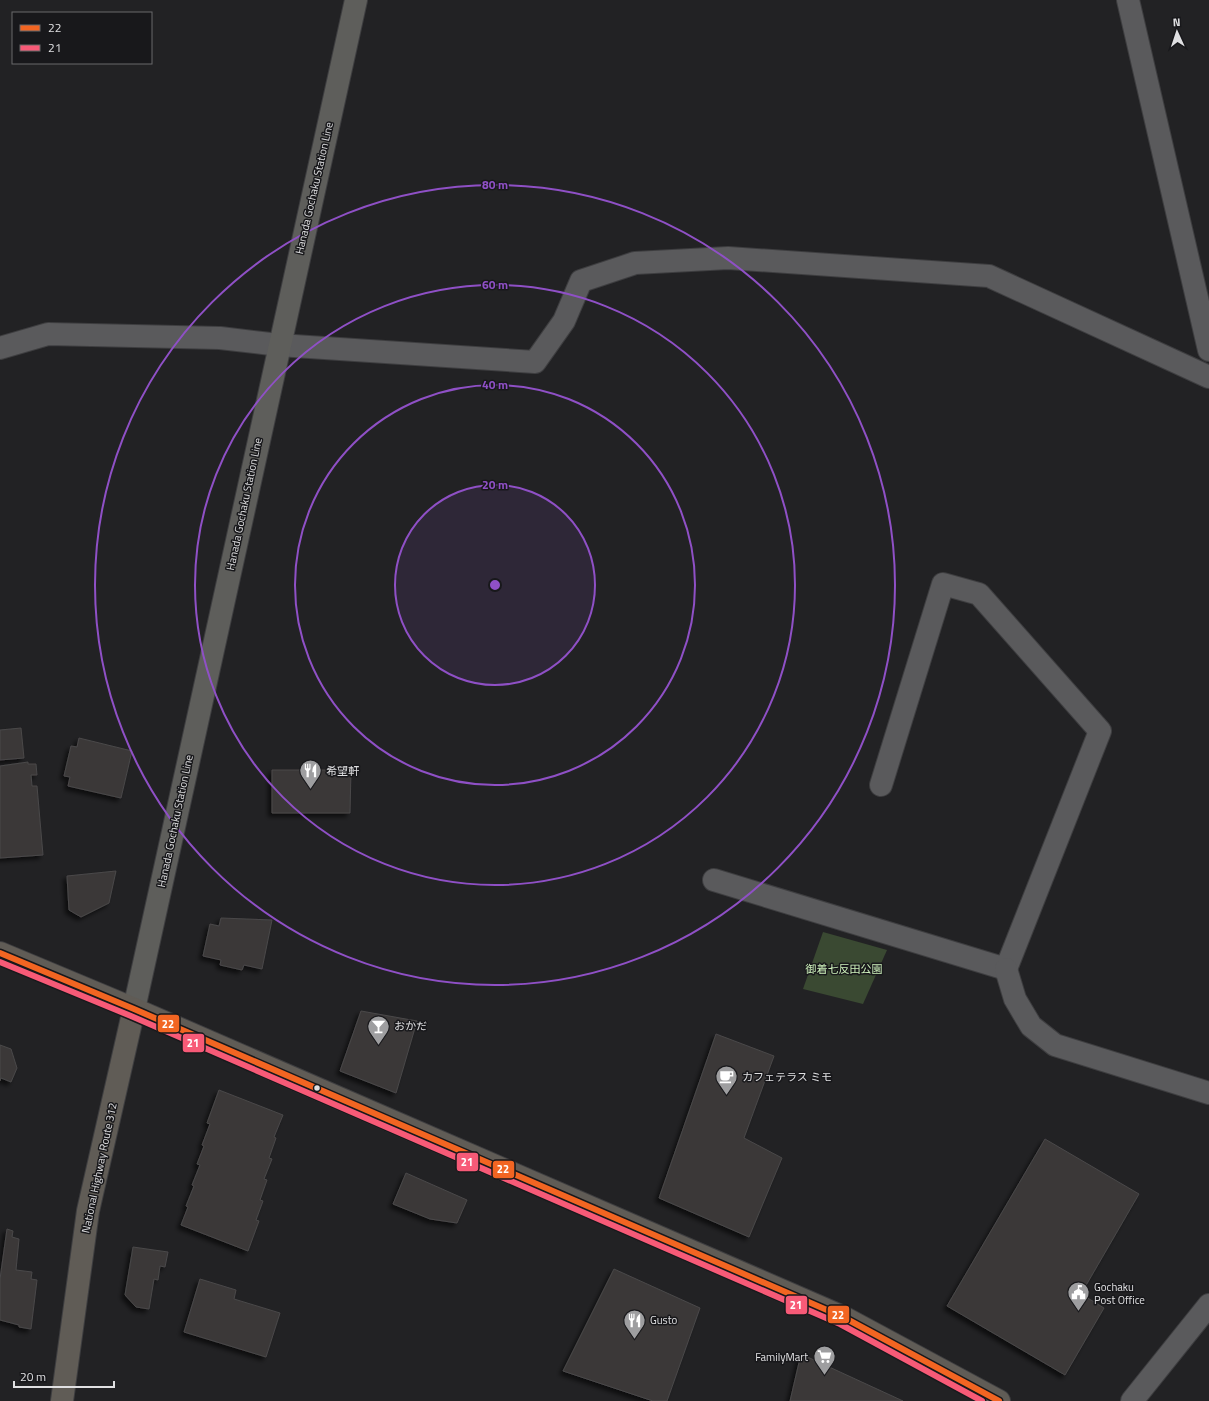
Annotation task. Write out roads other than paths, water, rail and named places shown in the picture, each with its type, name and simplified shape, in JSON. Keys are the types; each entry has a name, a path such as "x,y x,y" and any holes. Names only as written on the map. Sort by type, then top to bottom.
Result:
{"highway":[{"path":"0,953 134,1009 843,1317 1000,1401"},
{"name":"National Highway Route 312","path":"62,1401 88,1210 134,1009"}],"main road":[{"name":"Hanada Gochaku Station Line","path":"134,1009 356,0"}],"street":[{"path":"1128,0 1209,350"},
{"path":"0,348 48,334 220,338 279,345 535,362 564,321 582,281 635,263 728,258 989,276 1209,377"},
{"path":"881,785 943,584 980,594 1100,731 1006,969 1015,999 1030,1026 1055,1045 1209,1093"},
{"path":"714,880 1006,969"},
{"path":"1132,1401 1209,1305"}],"place":[{"name":"希望軒","path":"311,790"},
{"name":"おかだ","path":"379,1046"},
{"name":"カフェテラス ミモ","path":"726,1096"},
{"name":"Gochaku Post Office","path":"1079,1312"},
{"name":"Gusto","path":"634,1340"},
{"name":"FamilyMart","path":"824,1376"}],"park label":[{"name":"御着七反田公園","path":"844,969"}]}
